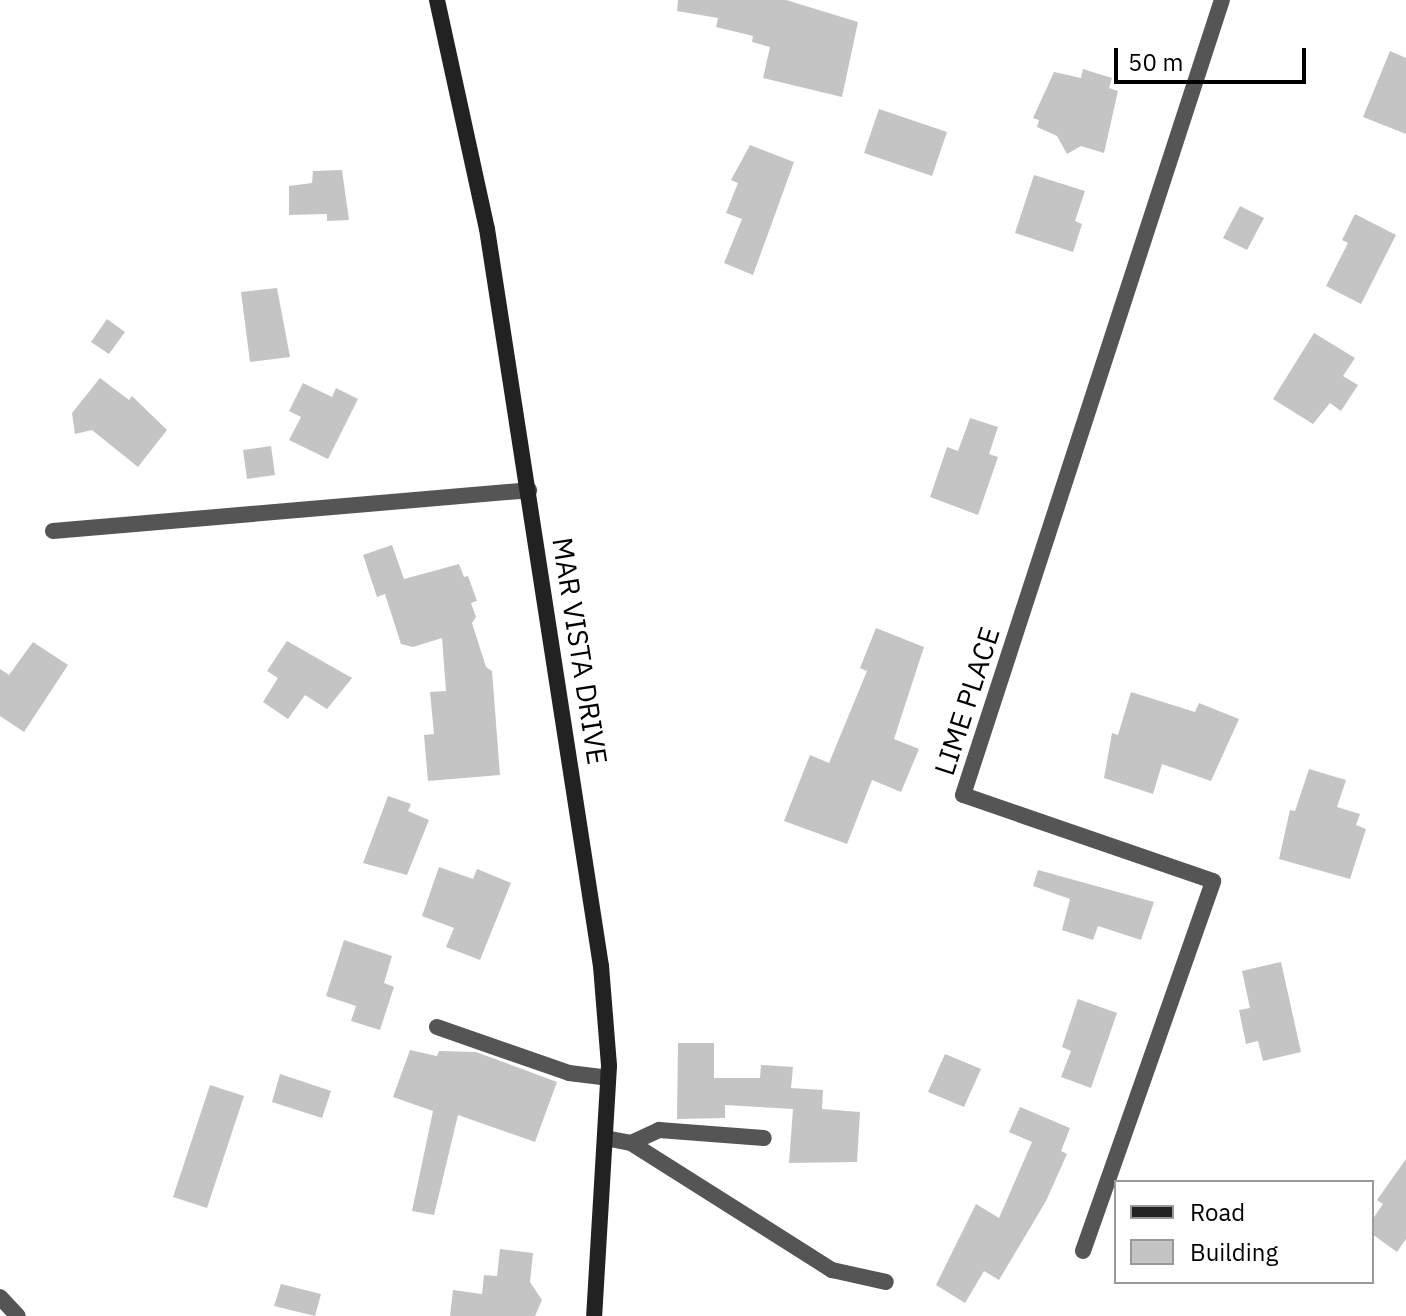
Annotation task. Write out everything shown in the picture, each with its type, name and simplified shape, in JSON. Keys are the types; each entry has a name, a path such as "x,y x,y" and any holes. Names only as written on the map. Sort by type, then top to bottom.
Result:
{"street":[{"name":"MAR VISTA DRIVE","path":"437,0 487,229 601,966 608,1078 594,1316"},
{"name":"LIME PLACE","path":"1083,1251 1213,881 963,795 1222,0"},
{"path":"53,531 529,490"},
{"path":"437,1027 569,1073 608,1078"},
{"path":"631,1143 659,1130 764,1138"},
{"path":"605,1138 631,1143 832,1270 886,1282"},
{"path":"0,1297 18,1316"}],"building":[{"path":"678,0 786,0 858,22 842,97 763,78 770,47 752,42 753,36 716,27 718,18 677,11"},
{"path":"1390,51 1406,58 1406,134 1363,117"},
{"path":"1083,69 1112,78 1109,88 1118,91 1104,153 1081,146 1067,154 1057,136 1037,127 1039,120 1033,118 1054,72 1081,78"},
{"path":"879,109 947,132 932,176 864,153"},
{"path":"750,145 794,162 753,275 724,263 742,219 726,213 738,183 731,180"},
{"path":"342,170 349,220 327,221 327,214 289,215 289,186 312,183 313,171"},
{"path":"1034,175 1085,191 1075,221 1082,224 1073,252 1015,233"},
{"path":"1240,206 1264,218 1247,250 1223,238"},
{"path":"1355,214 1396,235 1361,304 1326,286 1348,243 1342,240"},
{"path":"277,288 290,357 250,362 241,292"},
{"path":"107,319 125,332 109,354 91,342"},
{"path":"1314,333 1355,358 1343,376 1358,385 1341,411 1330,403 1313,424 1273,399"},
{"path":"100,378 129,400 132,396 167,430 138,467 92,430 75,434 72,413"},
{"path":"303,383 332,397 336,388 358,399 328,459 289,440 301,417 289,411"},
{"path":"970,418 998,427 989,454 998,457 978,515 930,497 947,447 958,451"},
{"path":"271,446 275,475 247,479 243,450"},
{"path":"392,545 404,579 459,564 464,577 468,576 477,601 471,603 476,617 472,623 486,667 492,671 500,775 428,781 424,735 434,734 430,692 446,691 442,638 413,647 401,644 385,594 377,597 363,555"},
{"path":"876,628 924,647 894,739 919,749 901,792 872,780 847,844 784,821 810,755 829,763 867,671 860,668"},
{"path":"287,641 352,678 327,709 305,695 288,719 263,702 278,678 267,671"},
{"path":"33,642 68,665 24,732 0,716 0,669 9,675"},
{"path":"1131,692 1195,712 1199,703 1239,719 1211,781 1162,764 1153,794 1104,778 1112,733 1118,735"},
{"path":"1309,769 1346,780 1337,807 1360,814 1356,825 1366,829 1350,879 1279,859 1290,810 1295,811"},
{"path":"388,796 411,804 408,811 429,820 407,875 363,863"},
{"path":"439,867 473,879 477,869 511,883 480,960 446,947 454,928 422,916"},
{"path":"1038,870 1154,902 1141,940 1098,926 1093,940 1062,930 1070,899 1033,886"},
{"path":"344,940 392,956 384,983 394,987 380,1030 351,1021 356,1006 326,996"},
{"path":"1281,962 1301,1052 1263,1061 1258,1041 1246,1044 1239,1010 1250,1008 1242,971"},
{"path":"1078,999 1117,1013 1091,1088 1061,1077 1071,1051 1062,1047"},
{"path":"678,1043 714,1043 714,1078 760,1078 761,1065 793,1067 791,1088 823,1090 822,1109 860,1112 857,1162 789,1163 793,1109 725,1105 725,1118 677,1119"},
{"path":"410,1050 437,1056 439,1051 476,1052 557,1082 535,1142 458,1115 434,1215 412,1211 433,1111 393,1097"},
{"path":"945,1054 981,1069 964,1107 928,1092"},
{"path":"280,1074 331,1091 322,1118 272,1102"},
{"path":"210,1085 244,1096 207,1208 173,1197"},
{"path":"1020,1107 1070,1128 1061,1151 1067,1154 1046,1201 999,1280 984,1271 965,1303 936,1285 976,1204 999,1218 1032,1142 1009,1132"},
{"path":"1406,1159 1406,1239 1397,1252 1374,1235 1374,1217 1383,1204 1377,1200"},
{"path":"500,1249 533,1253 530,1282 542,1300 535,1316 450,1316 453,1290 482,1294 484,1275 497,1276"},
{"path":"281,1284 321,1294 315,1316 274,1306"}]}
